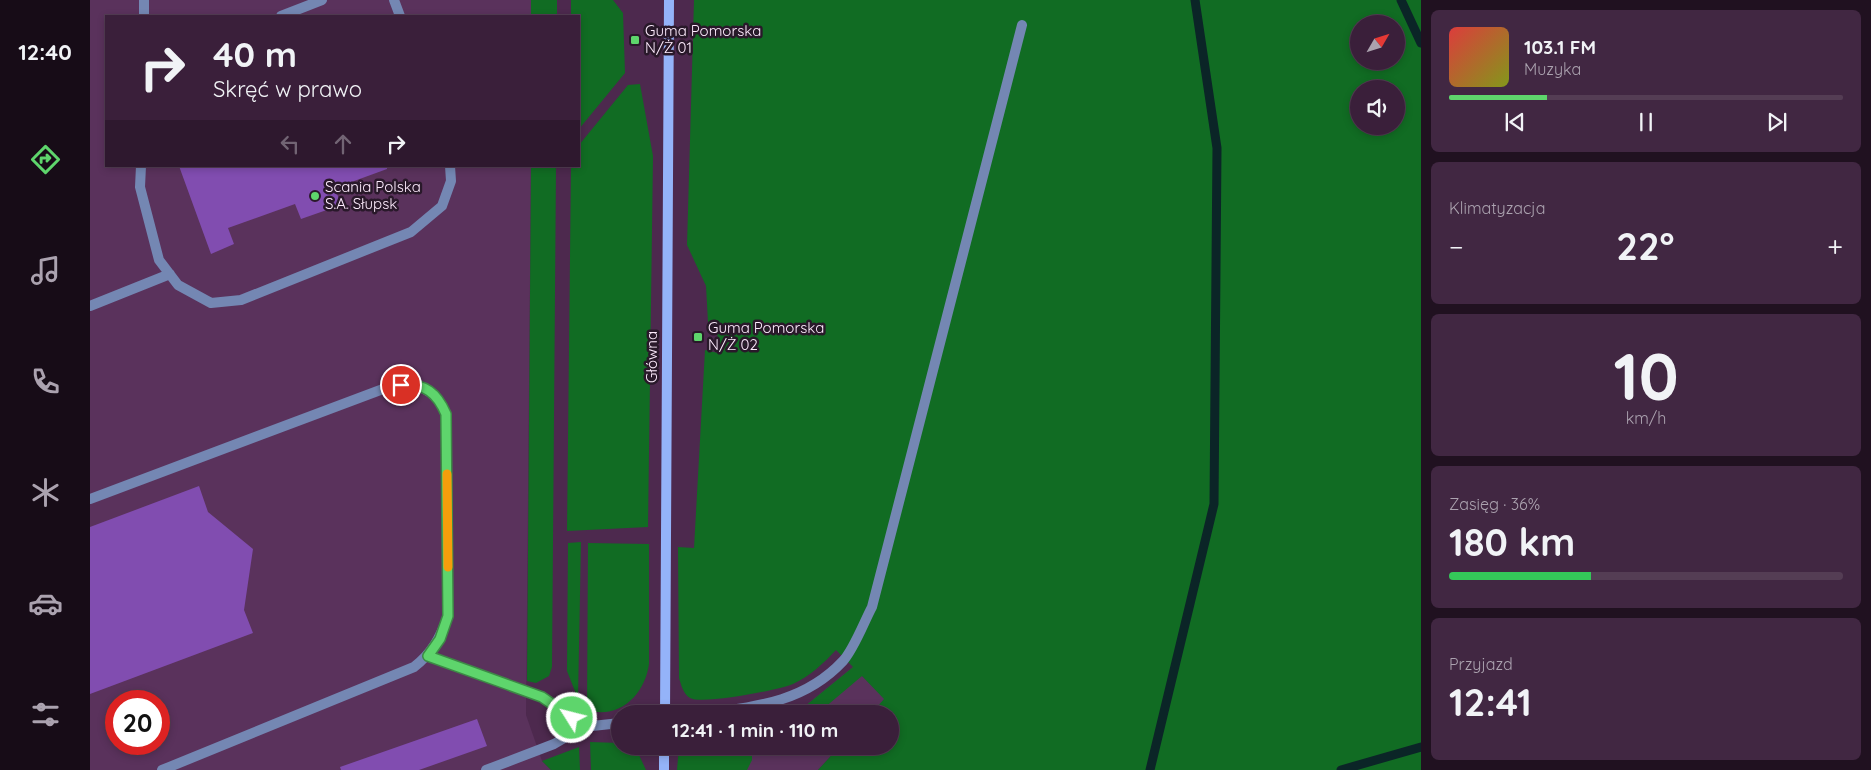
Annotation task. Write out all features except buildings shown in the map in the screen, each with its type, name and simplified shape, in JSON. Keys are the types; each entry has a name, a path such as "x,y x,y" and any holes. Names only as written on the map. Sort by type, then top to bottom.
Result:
{"main road":[{"name":"Główna","path":"665,705 669,0"},
{"path":"664,755 664,770"}],"lane":[{"path":"144,0 144,15"},
{"path":"284,15 322,0"},
{"path":"394,0 400,15"},
{"path":"767,705 812,687 844,660 872,607 1022,25"},
{"path":"140,167 140,187 159,260 178,285 212,303 241,300 411,232 442,206 451,181 450,167"},
{"path":"90,306 170,274"},
{"path":"90,499 391,386 411,384 426,389 440,399 446,414 448,616 440,639 428,656 414,668 162,770"},
{"path":"428,656 542,697 561,708 583,727"},
{"path":"491,769 554,744 583,727 611,724"}],"shaded area":[{"path":"90,0 531,0 531,15 105,15 105,167 531,167 526,715 542,761 551,770 90,770"},
{"path":"853,667 885,699 879,705 806,705"},
{"path":"735,755 832,755 818,770 737,770"}],"green space":[{"path":"531,0 557,0 557,15 531,15"},
{"path":"571,0 613,0 623,13 625,73 580,128 580,15 571,15"},
{"path":"694,0 1421,0 1421,770 818,770 832,755 899,755 899,705 879,705 884,699 862,676 828,705 806,705 853,667 836,650 827,660 805,677 785,687 709,700 690,698 684,691 679,678 678,547 694,548 705,350 718,353 717,323 708,322 706,286 687,245"},
{"path":"640,84 653,156 648,527 567,531 571,167 580,167 580,144 628,85"},
{"path":"531,167 556,167 552,667 549,676 536,683 527,681"},
{"path":"581,542 578,699 567,671 568,543"},
{"path":"588,543 649,544 649,664 647,675 636,694 624,705 611,705 610,711 587,710"},
{"path":"590,742 611,743 611,755 639,755 646,770 591,770"},
{"path":"579,747 580,770 551,770 542,761"},
{"path":"678,755 752,755 752,760 747,770 677,770"}],"waterway":[{"path":"1150,770 1214,504 1217,148 1195,0"},
{"path":"1401,0 1421,43"},
{"path":"1341,770 1421,747"}],"slow traffic":[{"path":"447,474 448,567"}],"place":[{"name":"Guma Pomorska N/Ż 01","path":"635,40"},
{"name":"Scania Polska S.A. Słupsk","path":"315,196"},
{"name":"Guma Pomorska N/Ż 02","path":"698,337"}],"route":[{"path":"401,385 411,384 426,389 440,399 446,414 448,616 440,639 428,656 542,697 561,708 572,718"}]}
